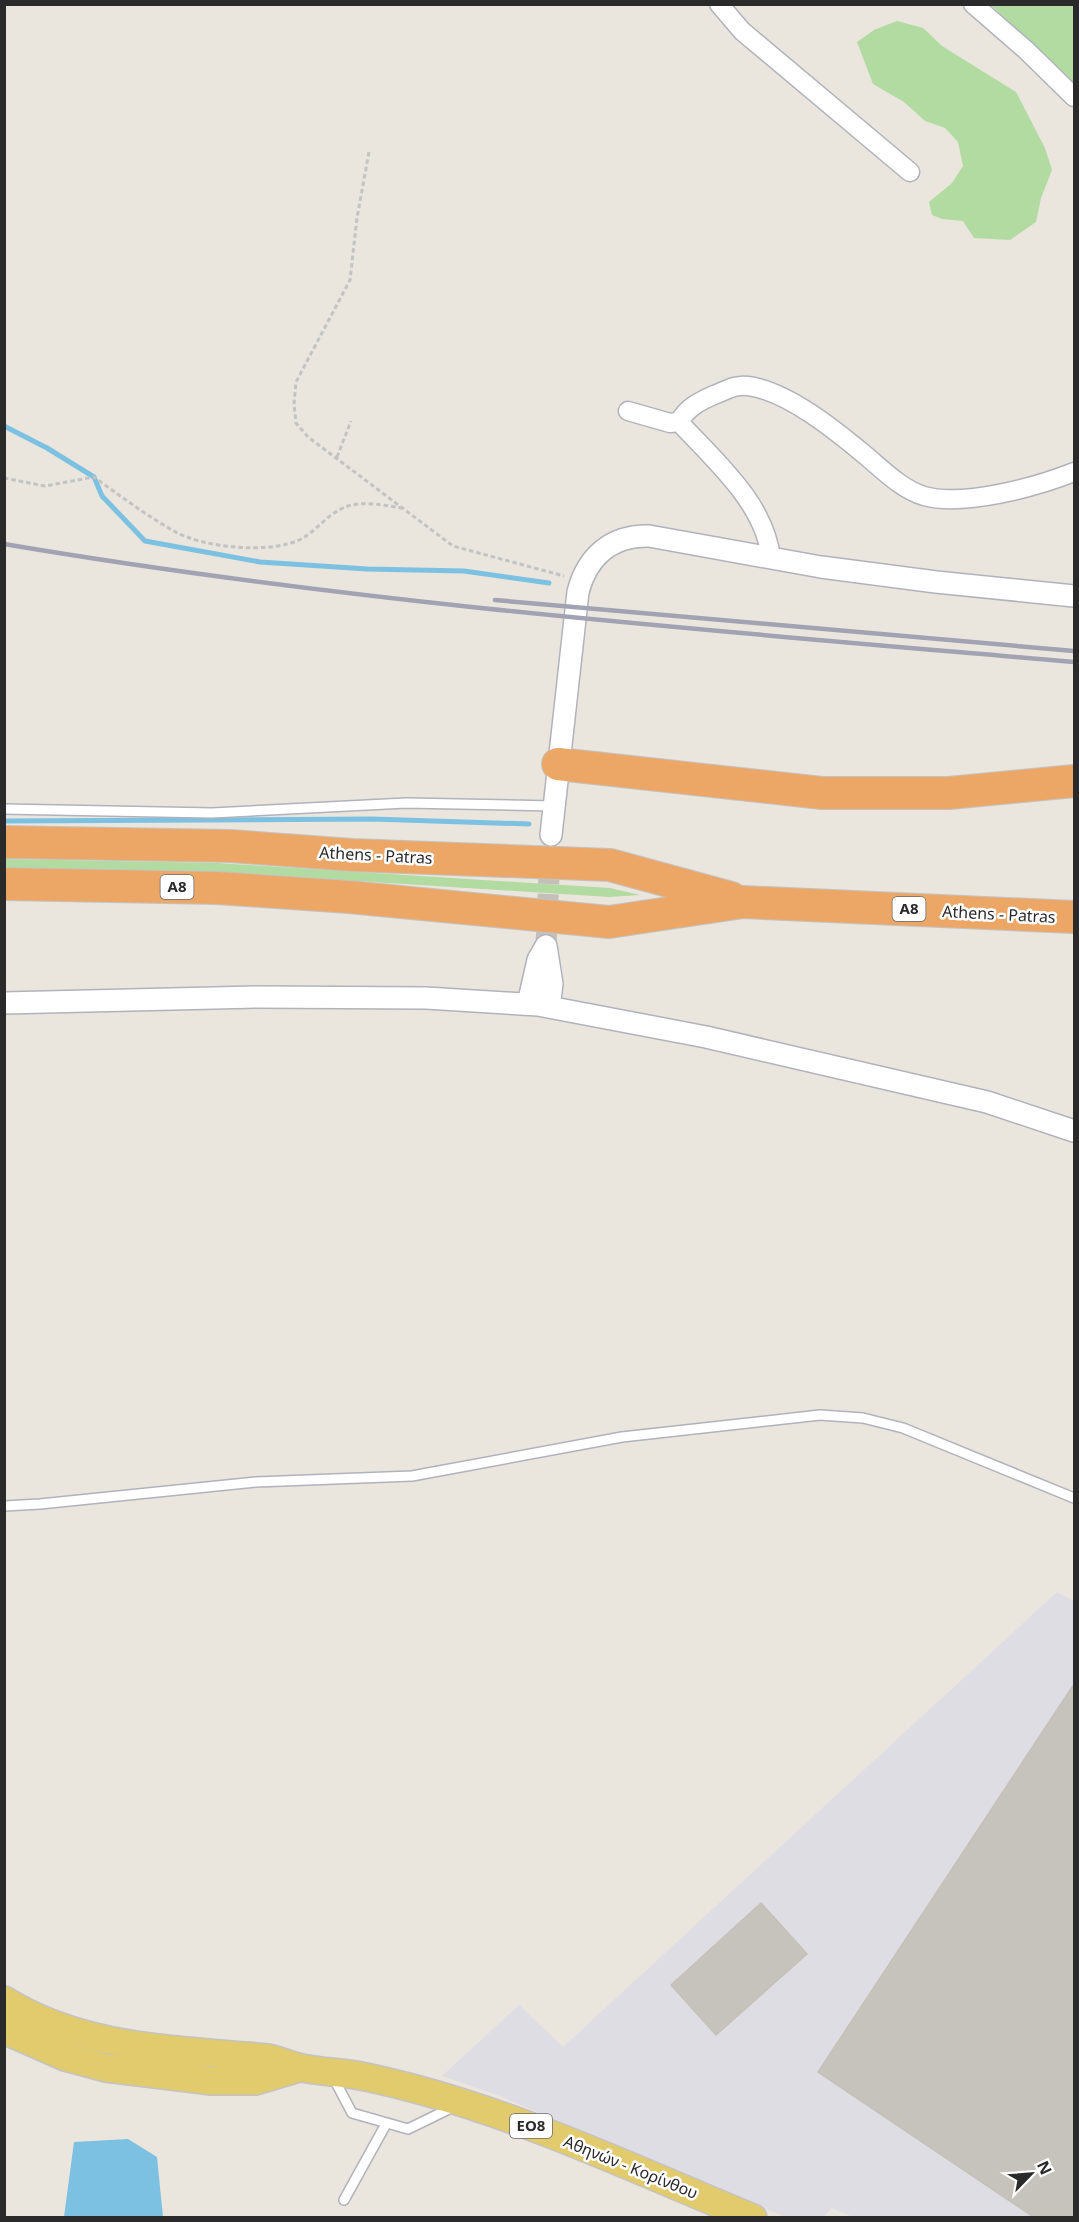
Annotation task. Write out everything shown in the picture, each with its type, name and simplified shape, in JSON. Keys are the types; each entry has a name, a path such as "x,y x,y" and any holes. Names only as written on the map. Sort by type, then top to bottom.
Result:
{"highway":[{"path":"558,764 822,793 949,793 1074,781"},
{"name":"Athens - Patras","path":"4,842 230,846 364,855 610,865 743,902"},
{"name":"Athens - Patras","path":"4,884 228,889 349,897 609,922 743,902 1074,917"}],"main road":[{"name":"Αθηνών - Κορίνθου","path":"4,2000 77,2032 110,2042 271,2059 299,2068 360,2076 463,2101 517,2120 753,2217"},
{"name":"Αθηνών - Κορίνθου","path":"4,2030 65,2057 106,2068 212,2081 255,2081 299,2068"}],"street":[{"path":"719,4 742,31 909,172"},
{"path":"973,4 1026,50 1074,97"},
{"path":"679,422 685,411 702,400 733,387 747,386 761,389 798,407 825,424 889,475 923,495 969,499 1047,483 1074,472"},
{"path":"628,411 670,423 679,422"},
{"path":"679,422 724,471 756,512 769,540 771,558"},
{"path":"551,835 581,579 593,557 614,542 637,536 936,582 1074,596"},
{"path":"4,1003 279,997 426,998 538,1005 706,1037 987,1102 1074,1131"}],"lane":[{"path":"4,809 212,813 406,802 554,806"},
{"path":"4,1506 256,1482 412,1476 622,1437 820,1415 863,1418 903,1428 1074,1498"},
{"path":"331,2072 349,2110 359,2117 386,2124 411,2128 463,2101"},
{"path":"344,2200 386,2124"}],"path":[{"path":"369,152 357,218 350,280 296,382 294,404 296,423 308,437 453,546 581,579"},
{"path":"337,457 351,421"},
{"path":"4,478 45,486 93,477 174,531 192,539 245,547 289,544 324,524 338,510 357,504 403,508"}],"shaded area":[{"path":"1057,1592 1074,1601 1074,2217 855,2218 832,2208 823,2217 785,2217 500,2096 442,2076 519,2005 563,2047"}],"green space":[{"path":"991,5 1074,5 1074,84"},
{"path":"897,21 923,28 942,46 1016,92 1045,148 1052,170 1041,198 1036,222 1010,240 974,238 963,221 942,219 932,215 929,202 952,183 963,166 958,142 945,128 925,121 904,102 873,84 857,42 874,30"},
{"path":"5,859 217,863 610,888 640,895 609,897 216,872 5,868"}],"water":[{"path":"128,2139 157,2157 163,2217 64,2217 74,2142"}],"building":[{"path":"1074,1684 1074,2218 1035,2218 818,2072"},
{"path":"761,1903 807,1954 716,2035 671,1985"}],"waterway":[{"path":"4,426 47,448 94,477 102,496 145,541 260,562 367,569 464,571 549,583"},
{"path":"4,821 372,819 529,824"}],"tunnel":[{"path":"546,946 550,851"}],"railway":[{"path":"4,544 137,565 404,600 672,627 1074,662"},
{"path":"495,600 1074,651"}]}
